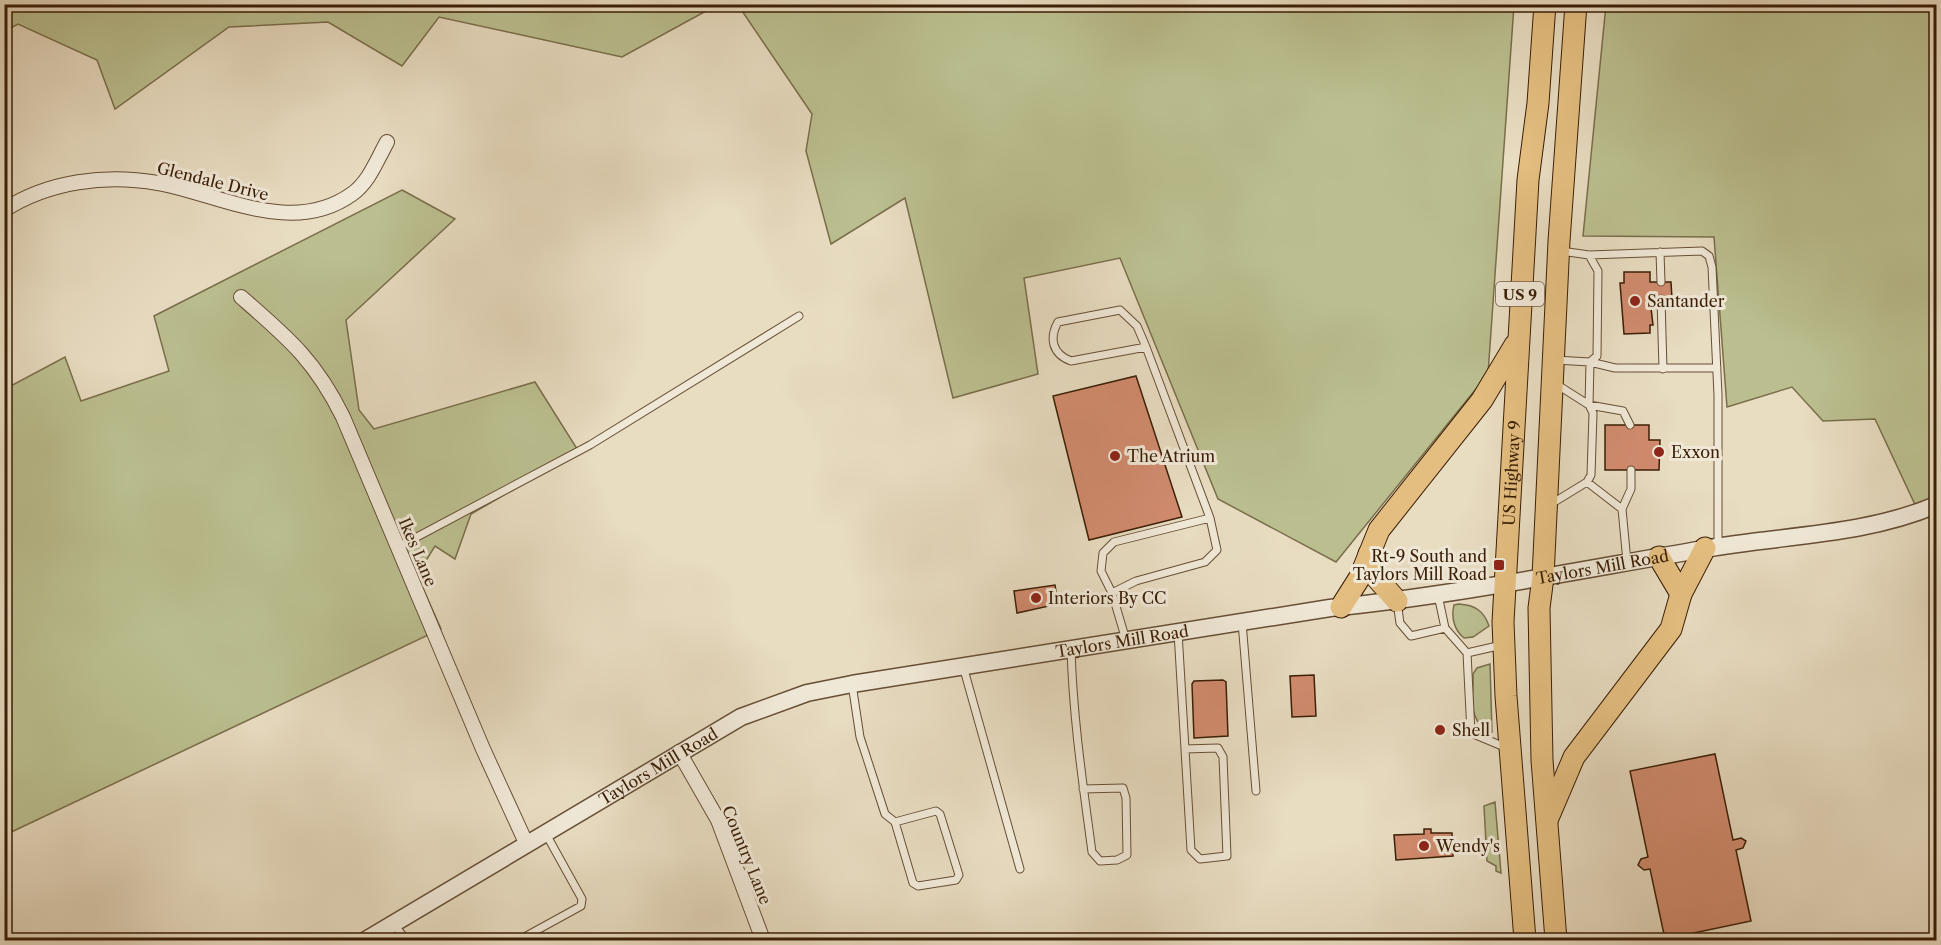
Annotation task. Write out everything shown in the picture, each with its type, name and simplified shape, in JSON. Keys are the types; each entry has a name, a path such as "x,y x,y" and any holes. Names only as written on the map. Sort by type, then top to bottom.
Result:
{"highway":[{"name":"US Highway 9","path":"1526,940 1509,748 1504,644 1505,584 1509,551 1517,342 1528,180 1538,103 1545,4"},
{"name":"US Highway 9","path":"1556,940 1546,824 1539,608 1543,577 1558,250 1576,4"},
{"path":"1341,607 1359,577 1379,530 1482,400 1517,342"},
{"path":"1546,824 1574,757 1671,629 1681,594 1712,547"},
{"path":"1369,554 1375,576 1397,601"},
{"path":"1659,557 1681,594"}],"street":[{"name":"Glendale Drive","path":"4,210 55,187 104,179 159,183 269,212 292,213 318,210 351,194 365,182 387,142"},
{"name":"Ikes Lane","path":"241,297 290,339 326,382 344,417 483,749 527,845"},
{"name":"Taylors Mill Road","path":"366,940 741,717 807,693 1126,640 1505,584 1712,547 1868,527 1936,505"},
{"name":"Country Lane","path":"679,752 718,820 763,940"}],"lane":[{"path":"1558,250 1589,255 1702,251 1709,256 1712,267 1717,368 1712,547"},
{"path":"1660,252 1661,282"},
{"path":"1546,507 1587,482 1591,476 1593,413 1589,405 1590,362 1597,356 1598,271 1589,255"},
{"path":"1661,299 1663,369"},
{"path":"1112,593 1136,581 1205,562 1217,550 1210,518 1146,346 1137,326 1120,310 1058,322 1052,333 1052,342 1057,352 1071,361 1146,346"},
{"path":"398,547 590,445 799,316"},
{"path":"1552,360 1590,362 1615,368 1717,368"},
{"path":"1551,381 1589,405 1623,411 1630,425"},
{"path":"1627,562 1622,509 1631,489 1631,470"},
{"path":"1587,482 1622,509"},
{"path":"1126,640 1112,593 1101,571 1103,553 1114,542 1210,518"},
{"path":"1438,594 1445,628 1467,653 1471,733 1509,748"},
{"path":"1397,601 1400,623 1412,636 1445,628"},
{"path":"1242,622 1256,791"},
{"path":"1178,632 1191,850 1200,859 1227,856 1223,757 1218,748 1185,749"},
{"path":"1467,653 1504,644"},
{"path":"1071,650 1073,709 1083,789 1092,852 1100,861 1117,860 1127,855 1126,798 1123,788 1083,789"},
{"path":"963,666 1020,870"},
{"path":"852,684 860,737 885,813 896,822 913,883 918,886 956,880 959,875 940,814 936,811 896,822"},
{"path":"519,940 580,906 582,899 546,834"},
{"path":"394,924 406,940"}],"green space":[{"path":"4,5 717,5 622,57 439,17 402,66 328,22 229,27 115,109 97,60 18,24 5,31"},
{"path":"738,5 1514,5 1488,374 1336,562 1218,499 1120,258 1024,278 1038,374 953,398 905,198 831,244 806,151 812,114"},
{"path":"1606,5 1936,5 1936,504 1918,511 1875,419 1823,421 1792,387 1727,407 1714,237 1583,236"},
{"path":"402,190 455,219 346,320 359,410 374,429 535,382 579,452 471,514 455,559 435,546 417,575 441,629 5,835 5,389 65,357 81,401 169,371 154,316"},
{"path":"1459,604 1478,610 1489,626 1473,637 1464,638 1453,619 1454,605"},
{"path":"1490,664 1492,732 1478,722 1473,708 1473,674 1477,668"},
{"path":"1495,802 1501,873 1496,871 1496,866 1487,861 1484,806"}],"building":[{"name":"Santander","path":"1624,272 1650,272 1650,282 1671,282 1672,299 1650,299 1653,325 1650,325 1650,333 1624,334 1620,283 1624,283"},
{"name":"The Atrium","path":"1136,376 1182,517 1089,540 1053,396"},
{"path":"1605,425 1649,425 1649,440 1660,440 1659,470 1605,470"},
{"name":"Interiors By CC","path":"1055,585 1058,604 1017,613 1014,591"},
{"path":"1936,640 1936,650 1931,651 1930,641"},
{"path":"1314,675 1316,716 1292,717 1290,676"},
{"path":"1223,680 1226,682 1228,736 1194,738 1192,684 1194,681"},
{"path":"1715,754 1733,840 1741,838 1746,841 1743,848 1736,850 1751,921 1665,939 1650,869 1644,870 1638,865 1641,859 1648,857 1630,771"},
{"name":"Wendy's","path":"1424,829 1431,829 1431,833 1452,833 1453,856 1396,860 1394,835 1424,834"},
{"path":"1310,936 1310,940 1280,940"}],"place":[{"name":"Santander","path":"1635,301"},
{"name":"Exxon","path":"1659,452"},
{"name":"The Atrium","path":"1115,456"},
{"name":"Rt-9 South and Taylors Mill Road","path":"1499,565"},
{"name":"Interiors By CC","path":"1036,598"},
{"name":"Shell","path":"1440,730"},
{"name":"Wendy's","path":"1424,846"}]}
